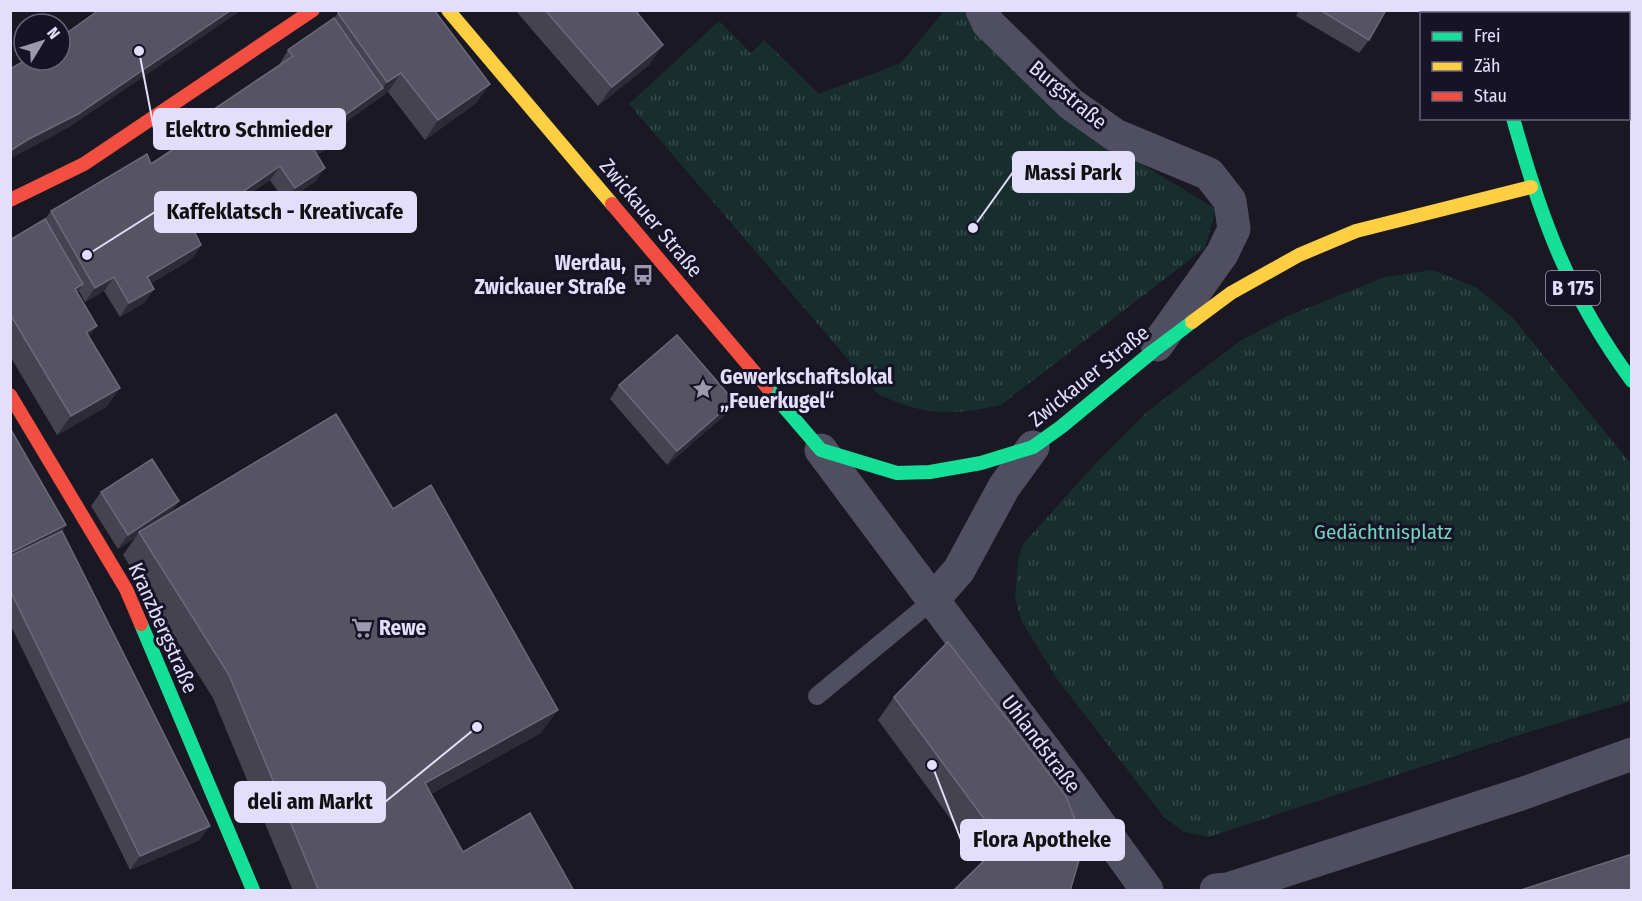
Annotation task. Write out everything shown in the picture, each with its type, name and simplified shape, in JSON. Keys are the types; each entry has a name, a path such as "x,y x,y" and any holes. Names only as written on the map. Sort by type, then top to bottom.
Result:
{"street":[{"path":"10,200 84,164 313,10"},
{"name":"Zwickauer Straße","path":"448,10 821,450 897,473 930,471 981,463 1033,447 1061,427 1152,352 1231,293 1299,255 1356,231 1531,187"},
{"name":"Burgstraße","path":"982,10 988,23 1071,104 1115,135 1209,174 1230,201 1234,229 1222,254 1152,352"},
{"name":"B 175","path":"1514,120 1531,187 1554,252 1594,329 1608,352 1632,381"},
{"name":"Kranzbergstraße","path":"10,394 126,589 253,891"},
{"path":"933,600 959,570 1004,487 1033,447"},
{"name":"Uhlandstraße","path":"821,450 1077,793 1146,891"},
{"path":"1216,891 1521,794 1632,754"}],"lane":[{"path":"817,696 933,600"}],"green space":[{"path":"944,11 964,11 1081,127 1216,209 1205,248 1001,405 953,412 910,407 878,394 629,104 719,21 751,53 764,40 819,94 901,63"},
{"name":"Gedächtnisplatz","path":"1432,270 1476,287 1513,318 1631,464 1631,701 1503,740 1209,837 1184,832 1164,817 1057,679 1022,622 1015,599 1018,560 1023,544 1097,462 1148,411 1240,341 1287,316 1385,277"}],"building":[{"path":"99,10 231,10 78,114 10,151 10,69 12,68 12,72 72,72 72,29"},
{"path":"341,10 434,10 490,84 438,120 401,73 387,82 338,13"},
{"path":"545,10 635,10 663,45 612,87"},
{"path":"1320,10 1386,10 1369,40"},
{"path":"334,18 383,88 337,121 343,130 314,150 325,168 295,188 280,166 192,227 201,245 147,277 154,289 129,303 114,277 95,288 51,211 147,154 151,164 198,133 192,124 293,56 288,50"},
{"path":"45,219 83,284 75,289 97,326 86,332 120,388 71,416 10,314 10,240"},
{"path":"677,335 734,401 677,451 619,385"},
{"path":"336,414 393,509 431,485 558,710 425,783 463,852 530,813 574,891 319,891 229,675 139,532"},
{"path":"10,428 66,525 10,553"},
{"path":"152,459 179,501 128,535 101,492"},
{"path":"62,531 210,826 140,856 10,590 10,556"},
{"path":"948,642 1066,796 1084,843 1070,891 953,891 1002,843 894,697"},
{"path":"1632,854 1632,891 1518,891"}],"traffic: fast":[{"path":"1514,120 1546,223 1559,255 1591,318 1632,381"},
{"path":"767,387 821,450 897,473 930,472 981,463 1033,447 1192,322"},
{"path":"141,624 253,890"}],"traffic: slow":[{"path":"448,10 612,204"},
{"path":"1192,322 1231,293 1299,255 1356,231 1531,187"}],"traffic: jam":[{"path":"10,200 84,164 313,10"},
{"path":"612,204 767,387"},
{"path":"10,395 126,589 141,624"}],"place":[{"name":"Elektro Schmieder","path":"139,51"},
{"name":"Massi Park","path":"973,228"},
{"name":"Kaffeklatsch - Kreativcafe","path":"87,255"},
{"name":"Werdau, Zwickauer Straße","path":"643,275"},
{"name":"Gewerkschaftslokal „Feuerkugel“","path":"703,389"},
{"name":"Rewe","path":"362,628"},
{"name":"deli am Markt","path":"477,727"},
{"name":"Flora Apotheke","path":"932,765"}]}
